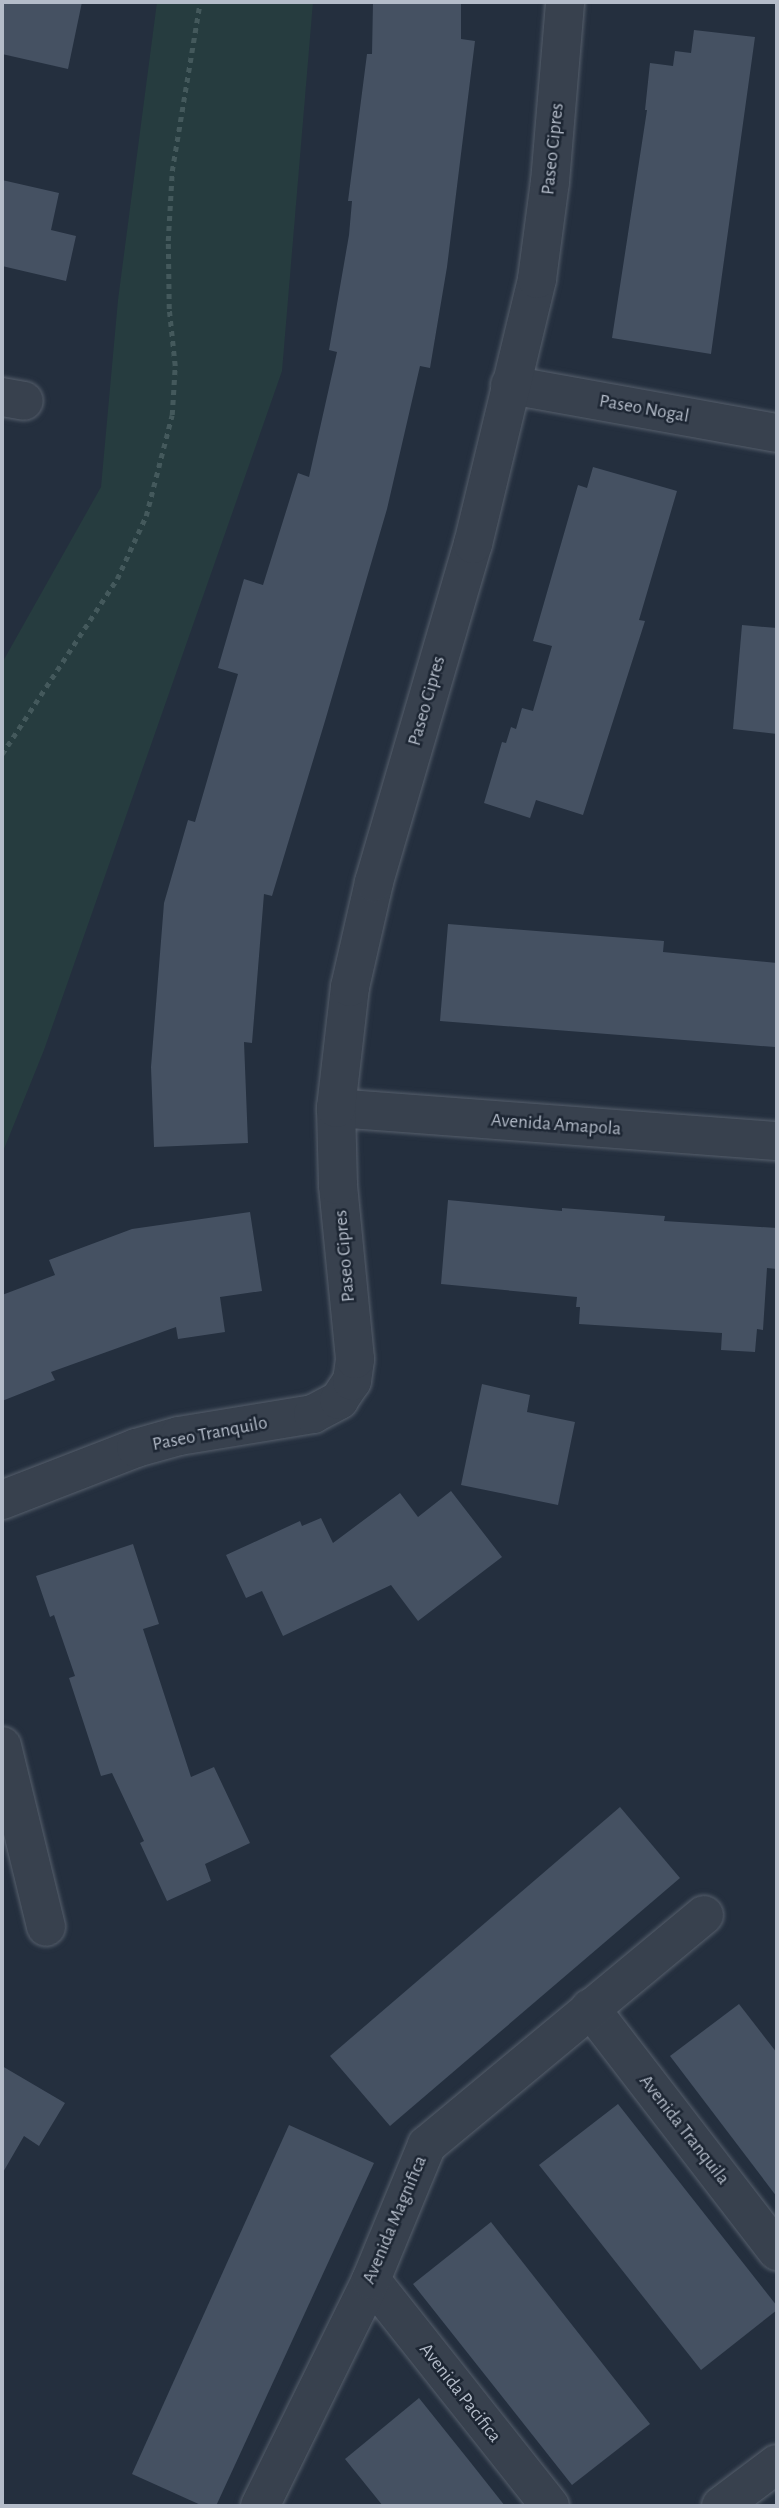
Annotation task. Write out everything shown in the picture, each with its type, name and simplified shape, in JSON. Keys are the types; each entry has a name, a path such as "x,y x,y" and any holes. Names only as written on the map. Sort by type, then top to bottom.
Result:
{"street":[{"name":"Paseo Cipres","path":"339,1400 352,1381 355,1359 338,1185 336,1108 350,987 374,883 473,544 537,279 550,182 565,2"},
{"name":"Paseo Nogal","path":"510,385 777,433"},
{"name":"Avenida Amapola","path":"336,1108 777,1141"},
{"name":"Paseo Tranquilo","path":"2,1500 136,1448 179,1436 313,1414 339,1400"},
{"path":"2,1746 46,1927"},
{"name":"Avenida Magnifica","path":"260,2506 371,2280 427,2145 704,1915"},
{"name":"Avenida Tranquila","path":"590,2008 777,2251"},
{"name":"Avenida Pacifica","path":"371,2280 550,2506"},
{"path":"721,2506 777,2464"}],"path":[{"path":"2,754 117,579 149,505 172,415 175,366 169,309 168,241 172,171 200,2"}],"green space":[{"path":"157,2 313,2 282,371 44,1050 2,1154 2,663 101,487 118,300"}],"building":[{"path":"2,2 82,2 68,69 2,54"},
{"path":"373,2 461,2 461,39 475,41 447,267 430,368 420,366 387,509 325,721 272,896 264,894 252,1043 244,1042 248,1143 154,1147 151,1067 164,903 188,820 195,822 238,674 218,668 244,579 263,585 298,473 309,477 337,352 329,350 349,235 352,201 348,201 367,54 372,54"},
{"path":"694,30 755,37 711,354 612,338 647,110 650,63 673,66 675,51 691,53"},
{"path":"2,180 59,193 51,230 76,236 66,281 2,266"},
{"path":"593,467 677,491 639,620 645,621 583,815 536,800 530,818 484,803 502,742 506,743 511,727 516,729 522,708 533,711 552,646 533,641 578,485 587,488"},
{"path":"742,625 777,628 777,734 733,729"},
{"path":"448,924 664,941 663,952 777,963 775,1047 440,1021"},
{"path":"448,1200 562,1211 562,1208 665,1216 664,1221 777,1228 777,1269 767,1268 763,1330 757,1329 755,1352 721,1350 722,1333 579,1324 580,1307 576,1307 577,1297 441,1284"},
{"path":"250,1212 262,1291 220,1297 225,1332 178,1339 176,1327 51,1372 55,1380 2,1401 2,1295 55,1275 49,1260 132,1229"},
{"path":"482,1384 530,1395 527,1412 575,1422 558,1505 461,1485"},
{"path":"451,1491 502,1557 418,1621 391,1585 283,1636 262,1591 246,1598 226,1555 300,1521 302,1526 321,1518 333,1543 400,1493 418,1517"},
{"path":"133,1544 159,1624 143,1629 191,1777 214,1767 250,1843 205,1864 211,1881 167,1901 140,1843 144,1841 112,1773 101,1776 69,1678 75,1676 54,1615 50,1617 36,1576"},
{"path":"620,1807 680,1878 390,2126 330,2056"},
{"path":"739,2004 777,2053 777,2197 670,2056"},
{"path":"2,2066 65,2103 39,2146 24,2136 2,2174"},
{"path":"618,2104 777,2306 777,2310 701,2370 539,2165"},
{"path":"289,2125 374,2163 216,2506 203,2506 132,2474"},
{"path":"491,2222 650,2424 572,2485 413,2284"},
{"path":"419,2398 505,2506 383,2506 345,2459"}]}
